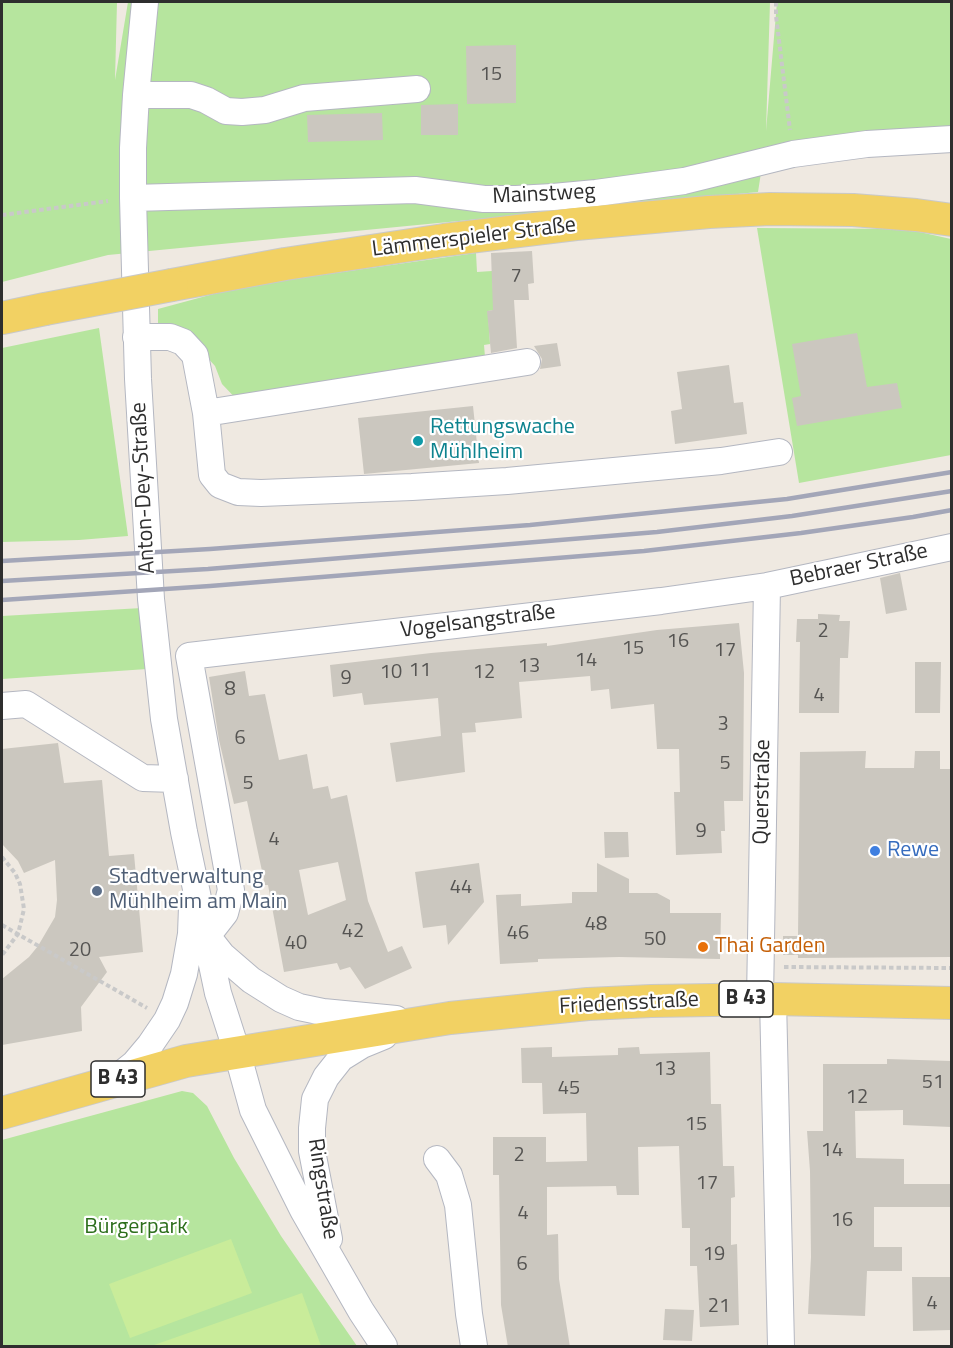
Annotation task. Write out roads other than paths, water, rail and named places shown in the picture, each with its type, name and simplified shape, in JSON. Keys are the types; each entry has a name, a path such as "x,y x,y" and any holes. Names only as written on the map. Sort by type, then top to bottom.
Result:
{"main road":[{"name":"Lämmerspieler Straße","path":"2,318 172,285 444,240 586,223 698,213 770,210 853,210 951,220"},
{"name":"Friedensstraße","path":"2,1113 186,1061 450,1018 588,1004 766,999 951,1003"}],"street":[{"name":"Anton-Dey-Straße","path":"145,2 136,95 133,198 136,337 151,599 164,719 175,779 218,993 237,1052"},
{"path":"136,95 191,95 226,111 242,112 265,110 304,98 417,89"},
{"name":"Mainstweg","path":"133,198 414,190 484,199 516,199 596,193 684,181 793,154 867,144 951,139"},
{"path":"136,337 170,337 189,347 198,362 212,475 219,485 248,493 412,487 575,476 721,461 779,452"},
{"path":"206,412 527,362"},
{"name":"Bebraer Straße","path":"767,586 951,547"},
{"name":"Vogelsangstraße","path":"207,936 225,913 231,890 188,650 649,602 767,586"},
{"name":"Querstraße","path":"767,586 760,967 766,999 781,1347"},
{"path":"2,706 26,704 143,778 175,779"},
{"name":"Anton-Dey-Straße","path":"114,1080 134,1064 150,1045 167,1020 175,1003 184,974 190,934 194,877"},
{"name":"Friedensstraße","path":"207,936 222,955 251,980 299,1007 365,1017 409,1020 450,1018"},
{"name":"Ringstraße","path":"335,1266 312,1151 313,1110 320,1088 341,1058 362,1045 414,1026 450,1018"},
{"name":"Ringstraße","path":"237,1052 253,1110 261,1129 335,1266 384,1347"},
{"path":"437,1159 449,1175 458,1204 474,1347"}],"railway":[{"path":"2,561 210,549 530,525 787,499 952,472"},
{"path":"2,581 208,569 657,532 792,516 952,491"},
{"path":"2,600 210,586 644,551 801,533 952,510"}],"place":[{"name":"Rettungswache Mühlheim","path":"418,441"},
{"name":"Rewe","path":"875,851"},
{"name":"Stadtverwaltung Mühlheim am Main","path":"97,891"},
{"name":"Thai Garden","path":"703,947"}],"park label":[{"name":"Bürgerpark","path":"136,1228"}]}
